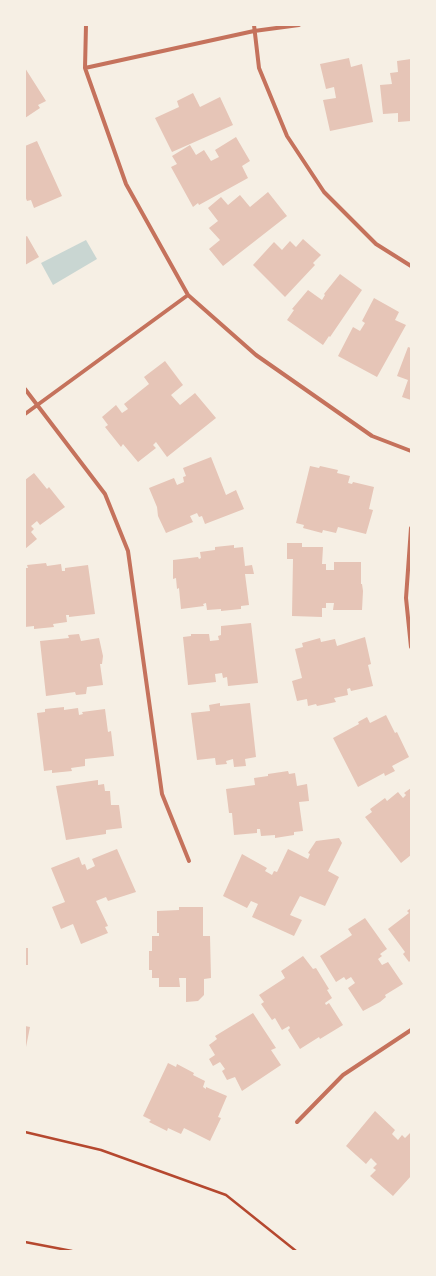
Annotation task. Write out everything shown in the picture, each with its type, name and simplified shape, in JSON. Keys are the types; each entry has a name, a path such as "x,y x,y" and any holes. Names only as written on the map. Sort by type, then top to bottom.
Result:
{"street":[{"path":"86,25 85,68 126,184 188,294 262,360 372,436 411,451"},
{"path":"254,25 259,68 287,136 324,192 376,244 411,266"},
{"path":"85,68 254,31 299,25"},
{"path":"25,414 188,294"},
{"path":"25,389 105,494 128,551 162,794 189,862"},
{"path":"411,528 406,598 411,647"},
{"path":"297,1122 343,1075 411,1030"}],"path":[{"path":"25,1132 102,1150 226,1195 296,1251"},
{"path":"25,1242 72,1251"}],"shaded area":[{"path":"86,240 97,259 53,285 41,263"}],"building":[{"path":"349,58 351,67 362,64 373,122 330,131 323,100 336,98 334,87 326,89 320,64"},
{"path":"411,59 411,121 398,122 398,113 383,114 380,85 392,84 390,73 398,72 397,61"},
{"path":"25,68 46,101 38,105 40,108 25,118"},
{"path":"193,93 200,107 220,97 233,125 172,152 155,118 179,107 177,101"},
{"path":"236,137 250,161 242,166 248,178 199,205 198,203 193,207 171,167 177,164 172,156 190,145 196,155 204,150 211,161 219,157 215,150"},
{"path":"37,141 62,196 34,208 31,200 27,201 25,196 25,146"},
{"path":"268,192 287,216 223,266 209,249 220,240 209,228 218,221 208,208 221,197 228,205 240,195 250,207"},
{"path":"27,236 39,257 25,265 25,237"},
{"path":"303,239 321,255 313,263 315,265 285,297 253,265 274,242 282,250 290,241 296,247"},
{"path":"340,274 362,290 323,345 287,320 294,310 292,309 308,290 322,300 325,295 324,294"},
{"path":"374,298 399,312 395,320 406,325 377,377 338,356 353,327 360,331 365,323 362,321"},
{"path":"408,347 411,348 411,400 402,397 408,380 397,376"},
{"path":"165,361 183,385 171,395 180,405 195,393 216,418 167,457 156,442 153,445 156,448 138,462 123,444 121,447 105,427 108,425 102,417 116,405 122,413 128,409 124,404 149,384 144,377"},
{"path":"211,457 226,495 236,490 244,509 205,524 202,516 199,517 197,513 190,516 193,522 166,533 158,516 157,507 149,488 174,478 177,485 184,482 183,477 186,476 183,468"},
{"path":"310,466 319,468 320,466 338,470 337,473 350,476 348,483 352,484 353,482 374,487 369,509 373,510 366,534 338,527 336,533 323,530 322,533 303,528 304,525 296,523"},
{"path":"34,473 47,489 49,487 65,507 40,525 37,521 31,526 34,529 31,532 37,539 25,549 25,480"},
{"path":"287,543 302,543 302,547 323,547 322,564 326,564 326,570 334,570 334,562 361,562 361,584 363,591 362,610 333,610 334,603 326,603 326,608 322,608 322,617 292,616 293,559 287,559"},
{"path":"234,545 234,548 243,547 245,566 252,565 254,574 245,574 249,605 241,606 241,609 221,611 221,609 207,610 206,603 203,604 204,606 181,609 179,588 177,589 176,578 173,579 173,560 198,557 199,559 201,558 200,552 215,550 215,547"},
{"path":"46,563 47,566 61,564 62,571 65,571 65,568 88,565 95,614 69,617 69,615 66,615 67,622 53,624 54,627 34,629 34,626 25,627 25,568 28,568 27,565"},
{"path":"251,623 258,683 228,686 227,677 223,678 222,673 215,674 216,682 188,685 183,637 191,636 191,634 209,634 210,641 219,640 218,636 221,635 221,626"},
{"path":"79,634 81,641 99,638 103,656 102,664 100,664 103,685 87,687 86,694 76,695 75,692 46,696 40,641 69,638 68,635"},
{"path":"365,637 371,664 368,665 373,686 351,691 350,688 347,689 348,695 334,698 336,702 317,706 316,704 308,706 307,699 297,701 292,681 302,678 295,649 303,647 302,643 320,638 321,642 335,639 337,646"},
{"path":"220,703 220,706 250,703 256,757 245,759 246,766 234,767 233,759 226,761 227,764 216,765 215,758 197,760 191,713 210,711 209,705"},
{"path":"64,707 64,710 78,708 79,715 83,714 82,712 105,709 108,732 111,731 114,756 85,759 85,766 71,768 72,771 52,773 52,770 44,771 37,713 45,712 45,709"},
{"path":"386,715 395,733 397,732 409,757 392,766 395,771 385,776 384,773 358,787 333,738 359,724 358,722 367,717 370,723"},
{"path":"288,771 289,774 295,773 297,786 307,784 309,801 299,802 303,831 294,832 294,835 275,838 275,835 261,836 260,829 257,829 257,833 234,835 232,813 229,813 226,789 255,785 254,778"},
{"path":"98,780 98,785 104,784 105,791 110,791 111,805 119,805 122,828 106,830 106,834 66,840 56,786"},
{"path":"411,788 411,855 401,863 365,817 372,812 370,809 385,798 387,801 398,792 403,798 406,795 404,793"},
{"path":"339,838 342,843 328,871 339,877 325,906 300,896 290,915 302,920 294,936 252,917 258,904 251,901 247,908 223,896 242,854 267,868 265,871 272,875 274,871 277,872 288,849 308,859 310,854 308,853 316,841"},
{"path":"117,849 136,892 108,901 106,897 96,901 108,926 105,927 108,933 81,944 73,924 61,929 52,907 65,902 51,868 79,857 82,865 85,864 87,870 95,866 92,859"},
{"path":"179,907 203,907 203,936 210,936 211,978 204,979 204,995 198,1001 186,1002 186,978 179,978 180,987 159,987 159,978 152,978 152,970 149,970 149,951 152,951 152,936 159,936 159,933 157,933 157,911 179,910"},
{"path":"411,908 411,960 409,962 403,954 405,952 388,929 409,913 407,911"},
{"path":"365,918 387,949 380,954 382,956 378,959 382,965 388,962 403,984 385,995 386,997 380,1002 363,1011 348,988 355,983 351,977 346,980 344,977 336,982 320,956 352,935 348,929"},
{"path":"25,948 28,948 28,965 25,965"},
{"path":"303,956 313,969 316,968 329,989 327,990 332,998 325,1003 326,1005 329,1003 343,1025 320,1039 319,1037 300,1049 288,1030 290,1028 289,1026 282,1030 275,1018 272,1020 261,1004 264,1002 259,995 285,978 281,971"},
{"path":"253,1013 276,1048 271,1050 281,1065 242,1091 235,1077 227,1080 222,1071 225,1069 220,1062 213,1066 209,1059 215,1055 209,1045 217,1039 215,1036"},
{"path":"25,1026 30,1027 26,1047 25,1047"},
{"path":"168,1063 176,1067 177,1064 194,1073 193,1075 205,1081 203,1087 206,1089 206,1087 227,1096 218,1117 221,1118 210,1141 184,1128 181,1134 168,1128 167,1131 149,1122 151,1120 143,1116"},
{"path":"375,1111 395,1130 392,1134 398,1140 402,1135 405,1138 411,1132 411,1176 393,1196 370,1176 376,1170 373,1168 377,1164 371,1158 366,1164 346,1146"}]}
